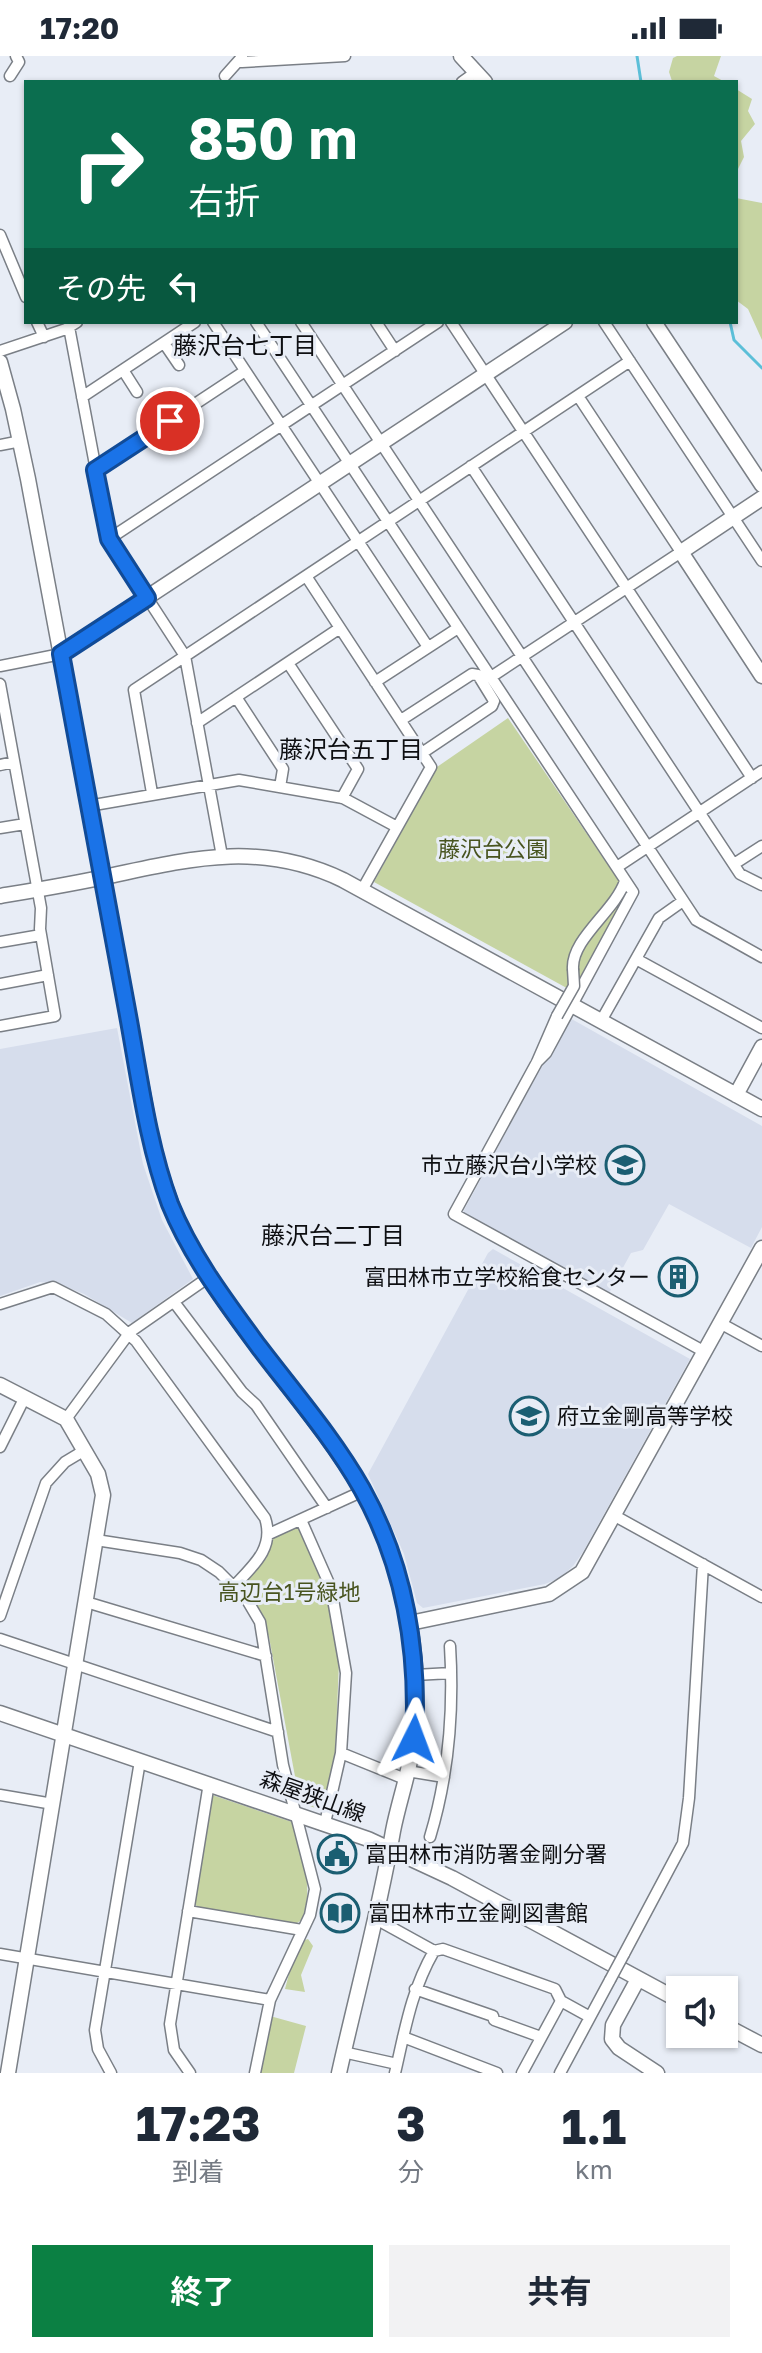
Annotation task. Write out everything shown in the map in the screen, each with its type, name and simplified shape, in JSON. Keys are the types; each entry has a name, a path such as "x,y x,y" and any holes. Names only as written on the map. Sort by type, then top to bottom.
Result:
{"street":[{"path":"10,76 19,62 16,56"},
{"path":"242,56 242,62 345,56"},
{"path":"225,76 242,56"},
{"path":"461,56 480,77"},
{"path":"0,235 24,292"},
{"path":"38,324 44,337"},
{"path":"82,397 192,324"},
{"path":"216,324 428,647"},
{"path":"257,324 633,892 573,1006 546,1053 537,1062"},
{"path":"302,324 696,920 762,957"},
{"path":"377,324 395,351"},
{"path":"109,539 435,324"},
{"path":"452,324 626,587 757,774 617,867"},
{"path":"0,666 61,654 562,324"},
{"path":"605,324 762,561"},
{"path":"655,324 762,485"},
{"path":"0,351 73,325 82,397 109,539 185,656 222,856"},
{"path":"164,343 179,365"},
{"path":"152,793 134,690 630,361"},
{"path":"0,362 21,441 153,1148 170,1203 209,1277 363,1491 391,1552 410,1623 415,1675 414,1739 339,2073"},
{"path":"123,370 137,392"},
{"path":"95,470 245,371"},
{"path":"578,396 762,676"},
{"path":"0,445 21,441"},
{"path":"471,466 740,874 762,885"},
{"path":"491,677 762,498"},
{"path":"306,576 431,767 362,890"},
{"path":"197,723 340,628"},
{"path":"375,682 458,628"},
{"path":"288,663 358,769 342,798"},
{"path":"401,720 472,674 478,675 494,701 492,706 422,753"},
{"path":"0,684 41,908 41,935 55,1016 0,1026"},
{"path":"236,697 283,769 280,787"},
{"path":"0,765 14,762"},
{"path":"88,806 239,780 342,798 397,827"},
{"path":"0,828 25,824"},
{"path":"734,864 762,846"},
{"path":"0,896 222,856 261,855 296,861 362,890 762,1109"},
{"path":"625,881 615,902 588,934 574,957 574,986 537,1062 454,1214 705,1352"},
{"path":"601,1021 659,918 683,901"},
{"path":"0,942 41,935"},
{"path":"636,959 762,1028"},
{"path":"0,984 48,975"},
{"path":"736,1095 762,1047"},
{"path":"410,1623 532,1598 561,1589 582,1572 720,1323 760,1258"},
{"path":"66,1419 129,1334 209,1277"},
{"path":"0,1304 53,1287 106,1314 129,1334 260,1508 269,1534 262,1554 234,1586"},
{"path":"174,1302 290,1452 300,1472 327,1508"},
{"path":"720,1323 762,1346"},
{"path":"0,1385 66,1419 102,1485 103,1504 8,2073"},
{"path":"0,1447 25,1397"},
{"path":"0,1616 46,1483 65,1462 85,1450"},
{"path":"269,1534 363,1491"},
{"path":"615,1516 762,1597"},
{"path":"301,1520 331,1588 346,1673 341,1753 325,1823"},
{"path":"96,1540 192,1556 210,1565 256,1611 263,1635 283,1765 315,1889 312,1906 270,2000 255,2073"},
{"path":"560,2073 683,1843 689,1798 703,1564"},
{"path":"86,1602 266,1656"},
{"path":"0,1639 278,1732"},
{"path":"430,1837 444,1777 452,1714 450,1646"},
{"path":"415,1675 451,1673"},
{"name":"森屋狭山線","path":"0,1713 325,1823 390,1849 452,1878 666,1994"},
{"path":"341,1753 406,1775 444,1777"},
{"path":"111,2073 101,2057 96,2040 140,1761"},
{"path":"190,2073 174,2050 169,2033 209,1783"},
{"path":"0,1795 53,1804"},
{"path":"188,1911 302,1930"},
{"path":"376,1919 434,1951 443,1949 555,1989 561,2001 590,2017"},
{"path":"343,2052 396,2069 415,1989 434,1951"},
{"path":"0,1954 270,2000"},
{"path":"638,1979 613,2025 612,2039 619,2048 657,2073"},
{"path":"415,1989 493,2016 494,2020 541,2037"},
{"path":"522,2073 561,2001"},
{"path":"738,2032 762,2045"},
{"path":"403,2037 497,2073"}],"shaded area":[{"name":"市立藤沢台小学校","path":"568,1017 762,1126 762,1227 751,1248 669,1204 643,1250 631,1253 608,1295 462,1214"},
{"path":"117,1028 143,1164 162,1220 193,1279 132,1323 84,1294 59,1284 40,1282 0,1296 0,1049"},
{"name":"府立金剛高等学校","path":"493,1249 690,1359 573,1566 560,1578 545,1584 423,1608 417,1603 404,1554 368,1474 488,1253"}],"green space":[{"path":"721,56 714,76 721,80 672,80 669,72 673,58"},
{"path":"738,90 752,99 748,111 755,124 741,141 744,157 738,169"},
{"path":"738,198 762,203 762,340 748,309 738,302"},
{"name":"藤沢台公園","path":"508,718 627,893 574,992 374,882 437,767"},
{"name":"高辺台1号緑地","path":"298,1526 327,1590 339,1662 335,1758 322,1810 300,1803 269,1637 256,1603 242,1586 266,1559 273,1538"},
{"path":"212,1795 292,1822 307,1882 302,1920 295,1924 198,1907 193,1902"},
{"path":"308,1939 313,1946 301,1975 305,1992 285,1989 293,1959 302,1941"},
{"path":"270,2016 306,2026 294,2073 258,2073"}],"waterway":[{"path":"637,56 641,80"},
{"path":"730,324 734,340 762,368"}],"place":[{"name":"市立藤沢台小学校","path":"625,1165"},
{"name":"富田林市立学校給食センター","path":"678,1277"},
{"name":"府立金剛高等学校","path":"529,1416"},
{"name":"富田林市消防署金剛分署","path":"337,1854"},
{"name":"富田林市立金剛図書館","path":"340,1913"}],"district":[{"name":"藤沢台七丁目","path":"245,346"},
{"name":"藤沢台五丁目","path":"351,750"},
{"name":"藤沢台二丁目","path":"333,1236"}],"route":[{"path":"170,421 95,470 109,539 147,598 61,654 88,807 153,1148 170,1203 213,1283 340,1455 377,1518 391,1552 410,1623 416,1684 414,1739"}]}
